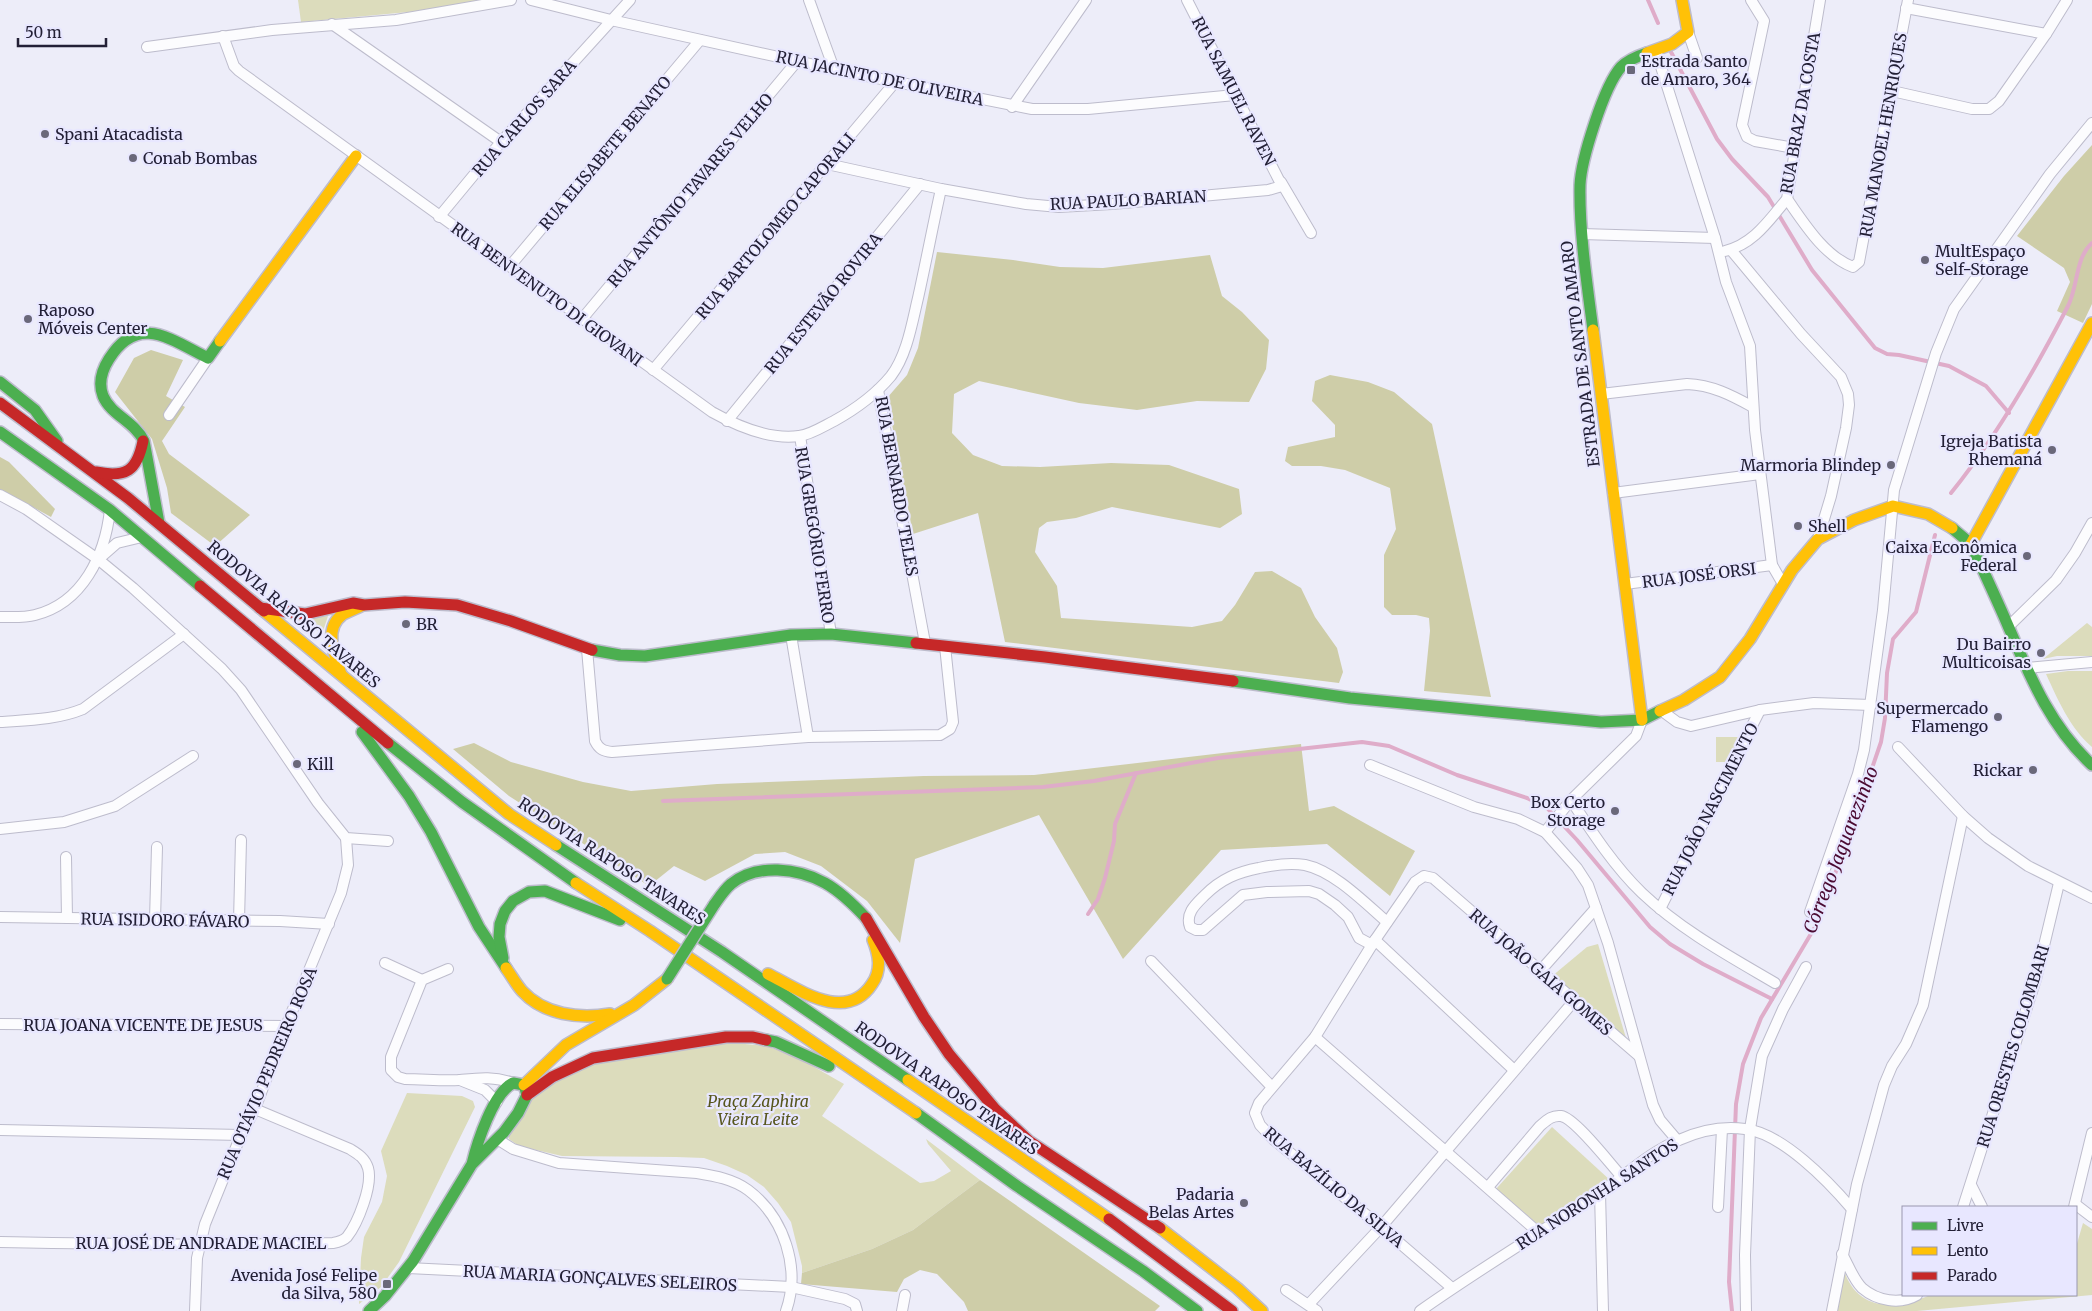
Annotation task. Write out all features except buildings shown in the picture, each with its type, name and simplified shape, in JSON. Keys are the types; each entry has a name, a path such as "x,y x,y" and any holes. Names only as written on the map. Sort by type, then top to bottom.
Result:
{"main road":[{"path":"1682,0 1688,32"},
{"name":"ESTRADA DE SANTO AMARO","path":"1642,720 1600,394 1582,234 1580,201 1582,170 1588,145 1606,94 1622,66 1635,58 1672,44 1688,32"},
{"path":"158,523 151,486 148,452 143,438 116,413 105,400 101,391 100,380 110,354 121,341 138,333 149,332 162,336 208,358 356,156"},
{"path":"1971,544 2092,322"},
{"path":"0,382 35,410 61,446"},
{"name":"RODOVIA RAPOSO TAVARES","path":"0,402 96,472 510,814 722,952 1137,1239 1232,1311"},
{"path":"0,432 110,510 410,763 516,842 563,876 650,931 1017,1186 1143,1271 1197,1311"},
{"path":"96,472 113,475 133,468 137,463 143,438"},
{"path":"260,608 305,614 353,603 364,605 414,602 457,605 511,621 601,653 645,656 791,635 831,634 925,643 1232,680 1367,700 1601,722 1642,720 1662,712 1720,677 1750,639 1797,564 1818,539 1854,520 1893,506 1928,514 1956,530 1971,544 2026,668 2053,722 2065,739 2092,765"},
{"path":"341,674 331,643 332,633 336,622 342,615 354,612 364,605"},
{"path":"347,711 409,796 431,832 479,927 522,991 538,1004 558,1013 580,1017 600,1016 623,1011"},
{"path":"369,1311 394,1287 408,1268 472,1164 488,1151 515,1116 521,1088 564,1046 644,1000 667,978 714,905 732,884 748,875 764,870 783,870 806,875 826,884 846,898 866,918 948,1054 995,1109 1029,1141 1172,1236 1237,1288 1262,1311"},
{"path":"506,968 498,937 500,924 505,911 513,901 529,892 545,891 650,931"},
{"path":"722,952 829,1002 844,1004 858,998 869,990 876,979 879,964 866,918"},
{"path":"472,1164 474,1152 485,1126 505,1088 521,1088 552,1077 593,1058 726,1036 753,1037 776,1042 810,1055 895,1100"},
{"path":"945,1106 1029,1141"},
{"path":"485,1126 497,1139"}],"street":[{"path":"147,47 223,36 332,24 396,20 511,0"},
{"name":"RUA JACINTO DE OLIVEIRA","path":"531,0 700,40 1012,106 1053,110 1088,109 1235,95"},
{"name":"RUA CARLOS SARA","path":"439,217 501,142 630,0"},
{"path":"810,0 834,68"},
{"path":"1012,106 1086,0"},
{"name":"RUA SAMUEL RAVEN","path":"1186,0 1282,184 1310,233"},
{"path":"1751,0 1764,21 1742,125 1747,137 1755,141 1794,148"},
{"name":"RUA BRAZ DA COSTA","path":"1719,252 1731,250 1760,232 1787,199 1820,0"},
{"path":"1892,91 1972,109 1988,109 1999,101 2046,34 2067,0"},
{"path":"1907,4 2046,34"},
{"name":"RUA MANOEL HENRIQUES","path":"1787,199 1807,226 1842,263 1853,267 1859,262 1907,4"},
{"path":"332,24 501,142"},
{"path":"1688,32 1697,58"},
{"name":"RUA BENVENUTO DI GIOVANI","path":"223,36 234,66 439,217 727,421 746,429 768,434 800,436 841,417 878,390"},
{"name":"RUA ELISABETE BENATO","path":"510,266 700,40"},
{"path":"1656,51 1715,238 1728,289 1750,346 1753,407 1772,566 1783,584"},
{"name":"RUA ANTÔNIO TAVARES VELHO","path":"582,319 798,60"},
{"name":"RUA BARTOLOMEO CAPORALI","path":"654,370 896,81"},
{"path":"1810,912 1858,774 1871,705 1883,610 1894,490 1936,353 1954,309 2050,174 2092,123"},
{"name":"RUA PAULO BARIAN","path":"827,164 940,189 1026,204 1059,206 1112,204 1239,193 1268,190 1282,184"},
{"name":"RUA ESTEVÃO ROVIRA","path":"727,421 920,184"},
{"name":"RUA BERNARDO TELES","path":"925,643 878,390 892,375 901,358 911,329 940,189"},
{"path":"1582,234 1715,238"},
{"path":"1731,250 1801,334 1841,377 1848,394 1849,405 1846,428 1831,496 1818,539"},
{"path":"169,415 208,358"},
{"path":"1600,394 1687,384 1701,385 1727,393 1753,407"},
{"name":"RUA GREGÓRIO FERRO","path":"800,436 831,634"},
{"path":"1613,493 1760,474"},
{"path":"0,495 26,509 99,560 222,669 242,690 318,803 346,838 388,841"},
{"path":"99,560 106,536 110,510"},
{"path":"2009,626 2056,580 2075,553 2092,523"},
{"path":"0,617 34,616 53,608 67,599 83,583 99,560 117,543 142,537"},
{"name":"RUA JOSÉ ORSI","path":"1625,584 1772,566"},
{"path":"0,722 44,719 68,715 83,709 184,634"},
{"path":"791,635 808,737"},
{"path":"588,649 595,741 598,747 604,751 612,752 808,737 940,735 946,732 953,722 945,646"},
{"path":"2026,668 2092,662"},
{"path":"1662,712 1677,722 1691,726 1760,710 1814,703 1871,705"},
{"name":"RUA JOÃO NASCIMENTO","path":"1660,909 1760,710"},
{"path":"1547,829 1570,800 1636,736 1642,720"},
{"path":"1898,748 1963,816 1988,838 2028,866 2092,898"},
{"path":"0,828 64,822 115,806 193,756"},
{"path":"1370,765 1474,807 1547,829 1588,885 1608,943 1653,1105 1660,1120 1677,1140"},
{"path":"1570,800 1598,840 1641,892 1660,909 1697,937 1775,983"},
{"path":"1832,1311 1842,1254 1863,1159 1884,1085 1892,1066 1906,1044 1923,1005 1963,816"},
{"name":"RUA OTÁVIO PEDREIRO ROSA","path":"195,1311 196,1268 199,1244 213,1202 254,1109 286,1026 329,924 347,871 348,850 346,838"},
{"path":"239,921 241,840"},
{"path":"155,920 157,847"},
{"path":"66,856 67,918"},
{"path":"1387,922 1346,887 1322,872 1305,865 1274,865 1244,870 1226,878 1207,893 1189,913 1188,920 1190,927 1196,930 1203,930 1243,895 1267,892 1309,891 1319,894 1348,917 1359,938 1373,943 1514,1070"},
{"name":"RUA BAZÍLIO DA SILVA","path":"1444,887 1433,878 1424,876 1415,882 1373,943 1315,1037 1272,1086 1259,1103 1256,1113 1260,1125 1273,1139 1452,1288"},
{"name":"RUA ORESTES COLOMBARI","path":"1963,1206 2036,978 2059,883"},
{"name":"RUA JOÃO GAIA GOMES","path":"1444,887 1639,1056"},
{"path":"1541,970 1596,908"},
{"name":"RUA ISIDORO FÁVARO","path":"0,917 329,924"},
{"path":"1150,961 1272,1086"},
{"path":"385,963 422,980"},
{"path":"1746,1311 1747,1129 1762,1056 1783,1009 1806,967"},
{"path":"448,969 422,980 391,1057 391,1070 405,1079 459,1080 488,1077 502,1079 521,1088"},
{"path":"1286,1290 1313,1308 1574,1001"},
{"name":"RUA JOANA VICENTE DE JESUS","path":"0,1024 286,1026"},
{"path":"1315,1037 1488,1187 1538,1233"},
{"path":"459,1080 485,1090 497,1102"},
{"name":"RUA JOSÉ DE ANDRADE MACIEL","path":"0,1242 232,1246 341,1242 350,1232 366,1198 370,1177 362,1157 350,1149 254,1109"},
{"path":"1488,1187 1540,1126 1550,1117 1562,1116 1575,1124 1622,1177"},
{"path":"1718,1207 1725,1128"},
{"name":"RUA NORONHA SANTOS","path":"1420,1311 1677,1140 1702,1132 1725,1128 1747,1129 1781,1143 1800,1157 1833,1187 1852,1209"},
{"path":"0,1130 242,1135"},
{"path":"2075,1206 2092,1133"},
{"path":"497,1139 513,1149 559,1163 719,1176 747,1190 761,1202 788,1247 792,1264 791,1287 786,1311"},
{"path":"1971,1185 1982,1206"},
{"path":"1600,1193 1603,1311"},
{"path":"2077,1207 2092,1217"},
{"path":"1842,1254 1861,1287 1876,1297 1895,1301 1908,1300 1915,1296"},
{"name":"RUA MARIA GONÇALVES SELEIROS","path":"408,1268 791,1287 846,1299 854,1304 857,1311"},
{"path":"902,1311 905,1295"}],"green space":[{"path":"298,0 480,0 430,10 301,22"},
{"path":"2092,145 2092,304 2083,323 2057,311 2070,282 2064,268 2017,236 2064,176"},
{"path":"937,252 1060,267 1103,268 1210,255 1222,296 1242,312 1269,340 1266,369 1249,402 1197,401 1137,410 1079,403 979,381 954,394 952,433 973,455 1002,466 1040,467 1111,463 1169,465 1239,489 1242,514 1220,528 1112,507 1076,518 1047,522 1039,528 1035,552 1057,586 1061,618 1192,627 1222,621 1235,605 1255,572 1272,571 1301,588 1315,617 1337,648 1343,672 1339,683 1005,642 978,513 913,534 887,398 907,375 918,348"},
{"path":"151,350 183,360 166,396 185,407 162,441 169,454 250,515 215,546 171,513 167,488 152,439 115,392 134,358"},
{"path":"1330,375 1368,382 1394,392 1432,424 1491,697 1424,691 1430,631 1429,618 1416,615 1392,615 1384,607 1384,555 1396,529 1390,488 1345,470 1321,466 1292,466 1285,461 1288,447 1335,437 1335,425 1312,401 1315,381"},
{"path":"0,457 9,462 55,509 51,517 0,489"},
{"path":"328,616 322,634 305,621 304,618"},
{"path":"2087,623 2092,627 2092,656 2057,656 2043,659"},
{"path":"2068,671 2092,671 2092,747 2071,722 2046,674"},
{"path":"1716,737 1742,737 1730,762 1716,762"},
{"path":"474,743 511,762 583,782 631,791 717,784 924,776 1034,775 1301,744 1309,811 1334,806 1415,851 1390,896 1327,844 1221,850 1123,959 1039,815 915,859 900,943 867,901 821,866 785,852 755,854 705,881 674,866 649,886 509,796 453,749"},
{"path":"1598,944 1626,1038 1551,977 1587,947"},
{"name":"Praça Zaphira Vieira Leite","path":"723,1042 767,1046 802,1060 844,1084 822,1116 920,1183 934,1181 951,1171 928,1144 926,1139 980,1180 913,1230 872,1249 802,1273 791,1222 764,1187 747,1175 704,1158 562,1156 519,1146 509,1139 508,1134 532,1096 593,1060"},
{"path":"407,1093 462,1096 473,1101 475,1107 399,1262 381,1287 359,1304 364,1237 382,1202 387,1176 381,1151"},
{"path":"1552,1127 1610,1180 1541,1227 1496,1189"},
{"path":"980,1180 1160,1306 1155,1311 968,1311 964,1302 937,1274 920,1270 904,1279 897,1292 801,1284 802,1273 872,1249 913,1230"},
{"path":"2083,1223 2092,1229 2092,1295 1917,1311 1836,1311 1843,1267 1849,1281 1857,1292 1866,1299 1878,1304 1903,1304 1927,1296 2077,1296 2077,1244"}],"waterway":[{"path":"1648,0 1658,23"},
{"path":"1671,52 1717,139 1732,159 1768,197 1812,270 1875,348 1887,354 1949,366 1986,386 2009,413"},
{"name":"Córrego Jaguarezinho","path":"1951,493 1984,449 2042,355 2068,306 2082,256 2092,243"},
{"name":"Córrego Jaguarezinho","path":"1732,1311 1729,1282 1736,1104 1743,1064 1761,1018 1815,927 1844,850 1881,742 1885,718 1887,673 1893,639 1916,612 1935,535"},
{"path":"663,801 1043,787 1094,781 1218,758 1362,742 1389,746 1457,775 1527,798 1547,808 1577,840 1650,927 1670,944 1703,964 1772,999"},
{"path":"1088,914 1098,899 1114,841 1115,824 1136,773"}],"traffic: fast":[{"path":"1593,330 1582,239 1581,174 1594,124 1614,76 1627,62 1647,53"},
{"path":"159,523 144,441 140,434 117,414 103,396 101,381 104,368 120,345 131,337 143,333 168,338 208,358 220,341"},
{"path":"0,382 35,410 57,441"},
{"path":"0,432 110,510 200,586"},
{"path":"1952,528 1971,544 2025,666 2043,701 2065,735 2092,765"},
{"path":"592,650 620,655 645,656 791,635 831,634 916,643"},
{"path":"1233,681 1350,698 1601,722 1642,720 1660,711"},
{"path":"362,732 409,796 431,832 479,927 506,968"},
{"path":"388,743 462,802 576,883"},
{"path":"556,845 722,952 908,1080"},
{"path":"714,905 728,886 741,877 765,870 790,871 825,883 847,899 866,918"},
{"path":"503,958 499,937 500,924 505,911 513,901 529,892 545,891 620,920"},
{"path":"667,979 714,905"},
{"path":"766,1040 776,1042 829,1066"},
{"path":"369,1311 385,1296 413,1261 472,1164 504,1132 518,1113 527,1095 524,1085 513,1083 499,1097 487,1119 472,1164"},
{"path":"916,1113 1017,1186 1143,1271 1197,1311"}],"traffic: slow":[{"path":"1647,53 1672,44 1688,32 1682,0"},
{"path":"220,341 356,156"},
{"path":"1971,544 2092,323"},
{"path":"1593,330 1642,720"},
{"path":"1660,711 1684,700 1720,677 1750,639 1792,570 1818,539 1854,520 1893,506 1928,514 1952,528"},
{"path":"341,674 332,643 333,628 336,621 342,615 363,605"},
{"path":"264,611 509,814 556,845"},
{"path":"576,883 650,931 916,1113"},
{"path":"768,974 793,988 822,1000 849,1001 861,996 875,979 878,962 873,940"},
{"path":"506,968 522,991 531,999 551,1010 586,1016 610,1014"},
{"path":"524,1085 566,1045 634,1005 667,979"},
{"path":"908,1080 1109,1219"},
{"path":"1160,1228 1237,1288 1262,1311"}],"traffic: jam":[{"path":"0,403 128,498 264,611"},
{"path":"96,472 115,474 128,470 137,459 143,441"},
{"path":"200,586 388,743"},
{"path":"260,608 305,614 353,603 364,605 405,602 457,605 511,621 592,650"},
{"path":"916,643 1233,681"},
{"path":"866,918 924,1017 949,1054 995,1109 1029,1141 1160,1228"},
{"path":"527,1095 552,1077 593,1058 726,1037 753,1037 766,1040"},
{"path":"1109,1219 1232,1311"}],"place":[{"name":"Estrada Santo de Amaro, 364","path":"1631,70"},
{"name":"Spani Atacadista","path":"45,134"},
{"name":"Conab Bombas","path":"133,158"},
{"name":"MultEspaço Self-Storage","path":"1925,260"},
{"name":"Raposo Móveis Center","path":"28,319"},
{"name":"Igreja Batista Rhemaná","path":"2052,450"},
{"name":"Marmoria Blindep","path":"1891,465"},
{"name":"Shell","path":"1798,526"},
{"name":"Caixa Econômica Federal","path":"2027,556"},
{"name":"BR","path":"406,624"},
{"name":"Du Bairro Multicoisas","path":"2041,653"},
{"name":"Supermercado Flamengo","path":"1998,717"},
{"name":"Kill","path":"297,764"},
{"name":"Rickar","path":"2033,770"},
{"name":"Box Certo Storage","path":"1615,811"},
{"name":"Padaria Belas Artes","path":"1244,1203"},
{"name":"Avenida José Felipe da Silva, 580","path":"387,1284"}]}
